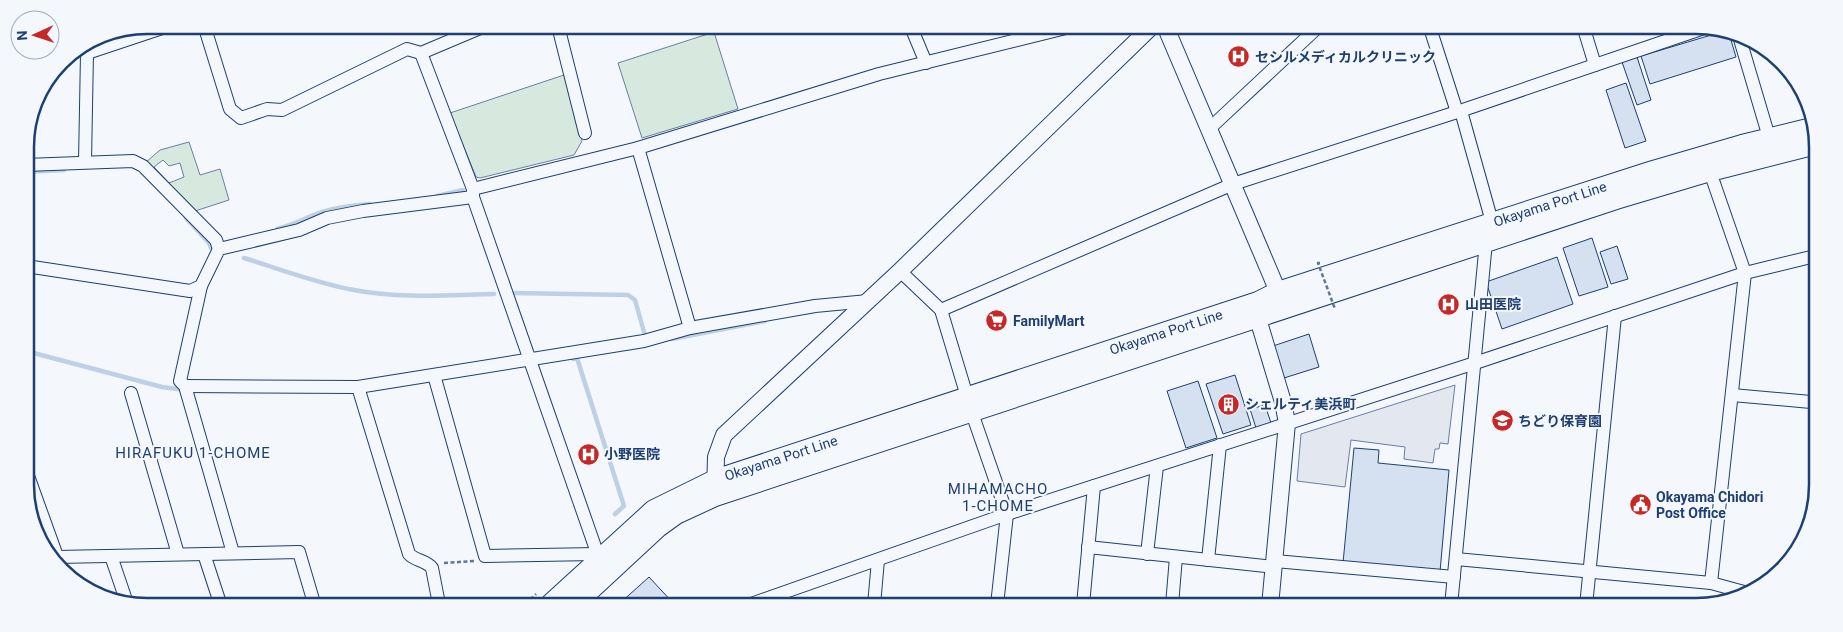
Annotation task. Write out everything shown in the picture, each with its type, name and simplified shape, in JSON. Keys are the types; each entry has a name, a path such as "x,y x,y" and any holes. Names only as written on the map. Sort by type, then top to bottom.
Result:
{"main road":[{"name":"Okayama Port Line","path":"547,598 715,488 1489,232 1707,163 1772,146 1808,131"},
{"name":"Okayama Port Line","path":"1772,146 1809,144"},
{"name":"Okayama Port Line","path":"579,598 600,563"}],"street":[{"path":"207,34 230,109 241,118 267,109 282,110 407,49 421,53 466,34"},
{"path":"560,34 585,133"},
{"path":"914,34 926,63"},
{"path":"218,245 299,230 327,218 473,193 638,148 879,74 1045,34"},
{"path":"715,488 716,457 724,435 900,271 1144,34"},
{"path":"1169,34 1233,184 1268,306 1287,423 1271,598"},
{"path":"1209,129 1311,34"},
{"path":"1432,34 1459,111 1489,232 1452,598"},
{"path":"1586,34 1595,65"},
{"path":"941,310 1233,184 1459,111 1686,34"},
{"path":"85,162 87,53 129,35"},
{"path":"1741,43 1772,146"},
{"path":"421,53 473,193 600,563 485,556 435,378"},
{"path":"638,148 690,328"},
{"path":"34,165 133,162 143,166 218,245"},
{"path":"1707,163 1745,273 1711,583"},
{"path":"218,245 201,286 180,381 186,388 233,553"},
{"path":"768,598 1007,514 1475,363 1745,273 1809,257"},
{"path":"34,267 190,291 201,286"},
{"path":"900,271 941,310 969,404 1007,514 998,598"},
{"path":"186,388 359,390 435,378 646,339 690,328 814,306 868,301"},
{"path":"1587,598 1614,316"},
{"path":"359,390 409,554 412,558 429,564 433,571 438,598"},
{"path":"131,393 178,554"},
{"path":"1732,395 1809,402"},
{"path":"1208,560 1220,445"},
{"path":"1147,554 1157,466"},
{"path":"1084,598 1094,486"},
{"path":"34,493 54,550"},
{"path":"1088,547 1208,560 1454,576"},
{"path":"60,557 299,552 313,598"},
{"path":"204,554 218,598"},
{"path":"111,556 124,595"},
{"path":"1173,598 1176,557"},
{"path":"1456,559 1711,583 1738,590"},
{"path":"875,598 878,560"}],"path":[{"path":"1320,262 1318,263 1335,309"},
{"path":"429,564 483,561 485,556"}],"shaded area":[{"path":"708,34 715,34 738,109 642,138 618,63"},
{"path":"567,74 582,141 574,155 480,178 476,177 450,113"},
{"path":"189,142 200,175 220,169 229,200 192,212 145,163 160,150","holes":["163,160 169,166 180,163 184,177 169,183 154,167"]},
{"path":"1455,385 1448,444 1440,443 1439,449 1435,449 1433,463 1404,459 1405,447 1351,440 1345,487 1297,481 1301,434"}],"building":[{"path":"1711,35 1731,39 1736,57 1650,84 1641,56"},
{"path":"1637,57 1651,100 1637,105 1622,62"},
{"path":"1626,83 1646,141 1625,148 1606,90"},
{"path":"1592,238 1608,287 1579,296 1563,248"},
{"path":"1617,246 1628,279 1611,284 1600,252"},
{"path":"1557,257 1573,304 1502,329 1486,282"},
{"path":"1309,334 1319,367 1284,378 1273,346"},
{"name":"シェルティ美浜町","path":"1235,375 1251,425 1223,434 1206,384"},
{"path":"1198,381 1217,438 1186,448 1167,391"},
{"path":"1265,405 1271,423 1256,428 1250,409"},
{"path":"1354,448 1379,450 1378,463 1449,470 1440,572 1343,563"},
{"path":"649,577 668,598 626,598"}],"waterway":[{"path":"34,172 64,170"},
{"path":"437,196 463,190"},
{"path":"277,229 328,210 370,204"},
{"path":"186,218 209,243 211,248"},
{"path":"244,258 326,284 371,293 424,296 494,294"},
{"path":"514,293 628,295 635,300 646,339"},
{"path":"672,339 765,321"},
{"path":"34,353 162,387 185,390"},
{"path":"573,359 577,358 624,506 615,514"}],"place":[{"name":"セシルメディカルクリニック","path":"1239,57"},
{"name":"山田医院","path":"1449,304"},
{"name":"FamilyMart","path":"997,321"},
{"name":"シェルティ美浜町","path":"1229,404"},
{"name":"ちどり保育園","path":"1502,421"},
{"name":"小野医院","path":"588,454"},
{"name":"Okayama Chidori Post Office","path":"1640,505"}],"district":[{"name":"HIRAFUKU 1-CHOME","path":"193,453"},
{"name":"MIHAMACHO 1-CHOME","path":"998,498"}]}
